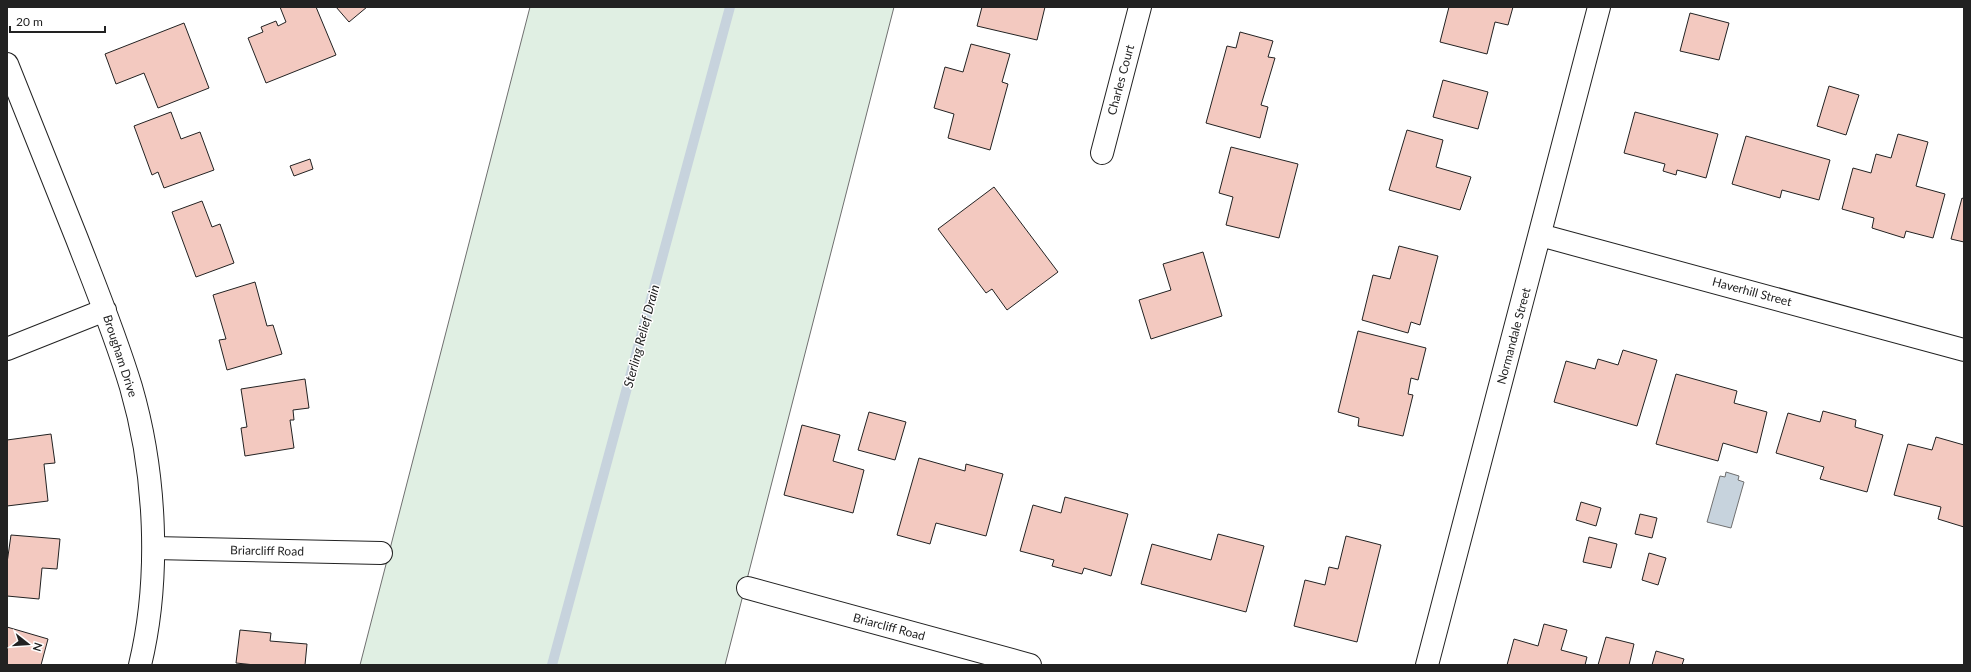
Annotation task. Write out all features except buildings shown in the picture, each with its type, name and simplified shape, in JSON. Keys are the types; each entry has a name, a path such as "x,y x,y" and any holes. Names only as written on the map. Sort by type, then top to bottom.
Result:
{"street":[{"name":"Charles Court","path":"1102,153 1140,7"},
{"name":"Normandale Street","path":"1427,665 1599,7"},
{"name":"Brougham Drive","path":"7,64 105,310 132,389 145,448 152,505 154,548 144,646 140,665"},
{"name":"Haverhill Street","path":"1540,235 1964,350"},
{"path":"7,349 105,310"},
{"name":"Briarcliff Road","path":"154,548 381,553"},
{"name":"Briarcliff Road","path":"748,588 1030,665"}],"green space":[{"name":"Sterling Relief Drain","path":"530,7 894,7 725,665 360,665"}],"shaded area":[{"path":"1726,472 1739,476 1738,480 1744,482 1731,528 1707,522 1720,476 1725,477"}],"waterway":[{"name":"Sterling Relief Drain","path":"552,665 730,7"}]}
